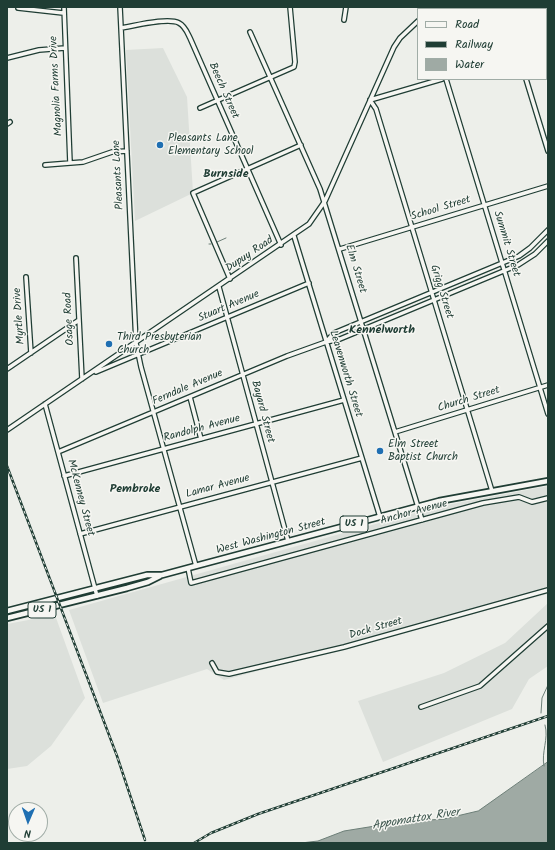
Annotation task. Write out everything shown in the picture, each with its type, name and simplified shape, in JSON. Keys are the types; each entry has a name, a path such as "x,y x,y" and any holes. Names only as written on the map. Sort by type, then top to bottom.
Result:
{"main road":[{"name":"West Washington Street","path":"7,611 148,576 162,575 418,506 548,481"},
{"name":"West Washington Street","path":"7,618 148,582 162,575"}],"street":[{"name":"Magnolia Farms Drive","path":"64,7 63,13 70,163"},
{"name":"Pleasants Lane","path":"120,7 136,343 196,566"},
{"path":"200,108 294,66 294,44 290,7"},
{"path":"344,20 346,7"},
{"path":"18,8 63,13"},
{"name":"Beech Street","path":"121,28 169,21 177,22 184,26 281,245"},
{"name":"Dupuy Road","path":"7,430 281,245 312,221 325,202 396,43 417,22"},
{"name":"Elm Street","path":"250,32 325,202 422,520"},
{"path":"7,58 39,50 65,48"},
{"path":"370,100 439,80"},
{"name":"Summit Street","path":"446,80 548,414"},
{"path":"526,80 548,151"},
{"name":"Grigg Street","path":"370,100 376,109 492,491"},
{"path":"230,279 193,193 301,145"},
{"path":"45,165 90,160 112,152 127,151"},
{"name":"School Street","path":"340,249 548,186"},
{"name":"Ferndale Avenue","path":"326,342 334,333 524,253 548,230"},
{"name":"Leavenworth Street","path":"294,236 380,516"},
{"name":"Ferndale Avenue","path":"58,452 243,375 326,342 340,339 505,270 529,259 548,241"},
{"name":"Osage Road","path":"76,258 82,379"},
{"name":"Myrtle Drive","path":"26,277 31,353"},
{"name":"Stuart Avenue","path":"89,374 309,283"},
{"name":"Bayard Street","path":"219,287 288,542"},
{"path":"7,369 79,320"},
{"name":"Church Street","path":"395,432 548,385"},
{"path":"190,397 201,439"},
{"name":"Randolph Avenue","path":"64,476 344,400"},
{"name":"McKenney Street","path":"45,404 97,596"},
{"name":"Lamar Avenue","path":"80,534 179,506 362,458"},
{"name":"Anchor Avenue","path":"188,568 191,583 496,500 522,497 532,502 548,498"},
{"name":"Dock Street","path":"212,663 217,672 229,674 344,647 548,590"},
{"path":"421,707 480,686 548,626"}],"shaded area":[{"name":"Pleasants Lane Elementary School","path":"163,48 187,97 193,193 135,221 126,50"},
{"path":"548,486 548,594 224,680 207,669 103,703 69,610 436,507"},
{"path":"548,603 548,666 529,679 512,709 383,762 358,701 444,673 505,643"},
{"path":"55,615 85,698 51,746 27,766 7,769 7,624"}],"water":[{"name":"Appomattox River","path":"548,762 548,843 301,843 318,841 344,831 400,822 444,819 478,811"}],"waterway":[{"path":"217,242 226,238"},
{"path":"541,713 542,698 548,685"},
{"path":"544,766 543,756 546,735 545,725"}],"railway":[{"path":"7,466 117,756 145,840"},
{"path":"194,843 211,833 258,814 548,716"}],"place":[{"name":"Pleasants Lane Elementary School","path":"160,145"},
{"name":"Third Presbyterian Church","path":"109,344"},
{"name":"Elm Street Baptist Church","path":"380,451"}],"district":[{"name":"Burnside","path":"226,175"},
{"name":"Kennelworth","path":"382,331"},
{"name":"Pembroke","path":"135,490"}]}
